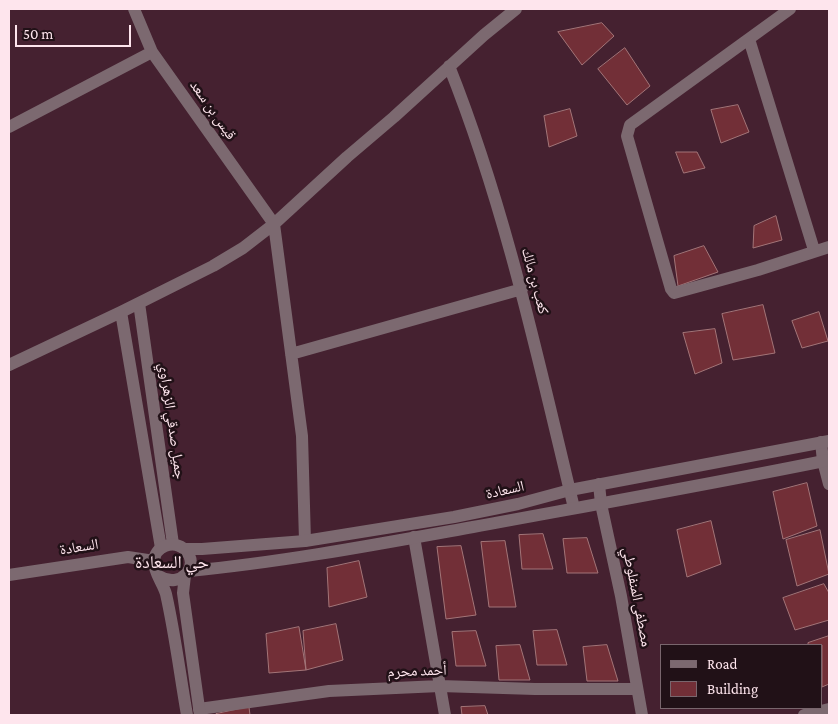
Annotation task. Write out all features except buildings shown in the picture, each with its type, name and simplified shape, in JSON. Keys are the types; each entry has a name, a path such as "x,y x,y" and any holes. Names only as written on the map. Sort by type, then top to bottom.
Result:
{"street":[{"name":"قيس بن سعد","path":"134,9 152,52 274,224"},
{"path":"9,365 139,303 242,248 274,224 449,66 516,9"},
{"path":"790,9 630,125 627,129 627,136 670,288 674,294 758,270 829,246"},
{"path":"749,39 814,250"},
{"path":"9,127 152,52"},
{"name":"كعب بن مالك","path":"449,66 484,162 522,288 574,508"},
{"path":"274,224 302,436 305,541"},
{"path":"291,354 522,288"},
{"name":"جميل صدقي الزهراوي","path":"139,303 172,547"},
{"name":"جميل صدقي الزهراوي","path":"121,312 172,547"},
{"path":"825,441 829,484"},
{"name":"السعادة","path":"172,547 202,549 305,541 454,517 518,504 599,484 825,441"},
{"name":"السعادة","path":"187,573 414,537 601,504 826,460"},
{"name":"مصطفى المنفلوطي","path":"599,484 601,504 622,596 642,715"},
{"path":"414,537 445,715"},
{"path":"187,715 166,593 154,566 156,554 172,547 190,559 183,593 200,712"},
{"name":"السعادة","path":"9,575 128,557 154,561"},
{"path":"159,576 174,581 187,573"},
{"name":"أحمد محرم","path":"200,712 329,692 440,686 535,689 637,689"},
{"path":"804,715 829,709"}],"district":[{"name":"حي السعادة","path":"172,562"}]}
